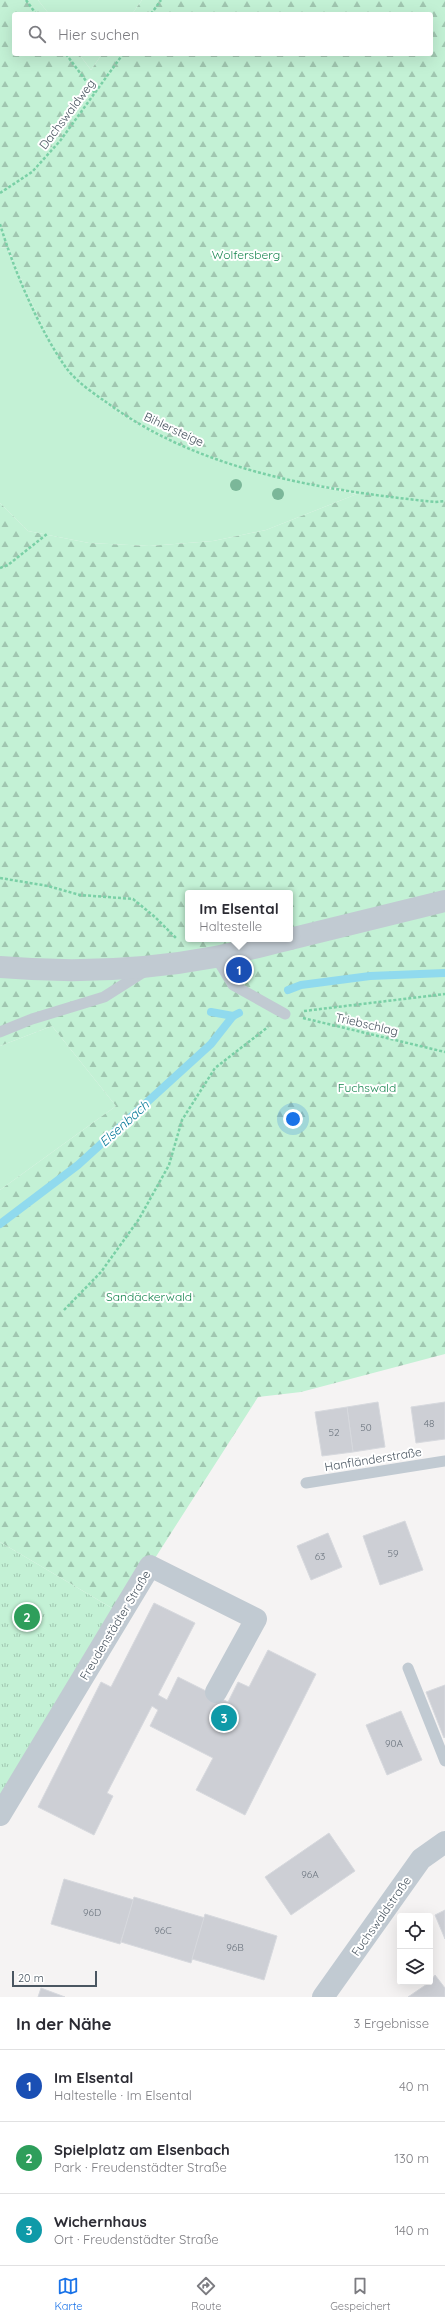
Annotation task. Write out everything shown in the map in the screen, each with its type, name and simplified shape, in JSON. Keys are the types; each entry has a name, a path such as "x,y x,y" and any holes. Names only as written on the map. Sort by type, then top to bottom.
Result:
{"street":[{"path":"293,938 445,901"},
{"path":"0,968 30,970 96,968 188,961 216,957 278,942"},
{"name":"Freudenstädter Straße","path":"0,1815 150,1566 256,1619 216,1692"},
{"name":"Fuchswaldstraße","path":"323,1997 421,1859 445,1842"}],"lane":[{"path":"216,957 232,985 285,1014"},
{"path":"0,1032 32,1019 104,997 155,964"},
{"name":"Hanfländerstraße","path":"306,1483 445,1461"},
{"path":"408,1668 445,1761"}],"path":[{"path":"26,0 35,12"},
{"path":"152,12 161,0"},
{"path":"67,56 95,94"},
{"name":"Dachswaldweg","path":"0,193 32,172 60,142 122,56"},
{"name":"Bihlersteige","path":"0,224 27,294 51,343 68,370 90,390 124,415 173,441 224,462 284,478 357,494 436,502 445,501"},
{"path":"0,568 8,565 47,534"},
{"path":"0,878 48,886 80,895 133,899 174,935 188,961"},
{"path":"64,1310 101,1272 140,1219 169,1165 182,1120 215,1068 285,1014 445,994"},
{"name":"Triebschlag","path":"285,1014 445,1052"}],"green space":[{"name":"Wolfersberg","path":"0,0 38,0 47,12 12,12 12,56 80,56 91,70 101,56 433,56 433,12 133,12 142,0 445,0 445,1354 301,1392 258,1397 150,1566 122,1614 0,1542 0,1190 116,1106 52,1026 0,1046 0,503 28,531 89,543 149,546 213,541 266,530 357,494 270,475 207,455 145,428 116,411 90,391 64,366 39,318 8,248 0,247"},
{"path":"38,0 142,0 133,12 47,12"},
{"path":"80,56 101,56 91,70"},
{"path":"0,247 7,248 52,345 65,366 97,396 129,419 165,438 202,453 281,477 357,494 266,530 213,541 149,546 89,543 28,531 0,503"},
{"path":"52,1026 116,1106 0,1190 0,1046"},
{"path":"0,1542 122,1614 0,1815"}],"building":[{"path":"378,1402 385,1447 353,1452 347,1407"},
{"path":"445,1402 445,1439 416,1443 411,1407"},
{"path":"347,1407 353,1452 322,1456 315,1412"},
{"path":"405,1521 423,1570 380,1585 363,1536"},
{"path":"328,1533 342,1567 311,1580 297,1546"},
{"path":"154,1603 195,1623 158,1695 167,1700 178,1677 228,1702 238,1682 249,1687 268,1650 316,1674 245,1815 196,1790 213,1758 150,1726 158,1710 152,1706 107,1793 113,1796 94,1835 38,1807 101,1682 111,1687"},
{"path":"445,1685 445,1737 444,1738 426,1692"},
{"path":"401,1711 422,1760 387,1775 366,1725"},
{"path":"329,1833 355,1871 291,1915 265,1877"},
{"path":"64,1879 134,1900 120,1944 51,1924"},
{"path":"134,1897 205,1918 191,1963 121,1942"},
{"path":"445,1910 445,1939 435,1915"},
{"path":"205,1914 277,1936 264,1980 192,1959"},
{"path":"435,1975 445,1988 445,1997 408,1997 426,1985 433,1985 433,1978"},
{"path":"41,1988 65,1997 38,1997"}],"waterway":[{"name":"Elsenbach","path":"288,990 301,985 370,976 445,973"},
{"path":"211,1012 233,1016"},
{"name":"Elsenbach","path":"0,1224 78,1165 211,1044 233,1016 239,1013"}],"place":[{"name":"Im Elsental","path":"239,970"},
{"name":"Spielplatz am Elsenbach","path":"27,1617"},
{"name":"Wichernhaus","path":"224,1718"}],"park label":[{"name":"Fuchswald","path":"367,1087"},
{"name":"Sandäckerwald","path":"149,1296"}]}
